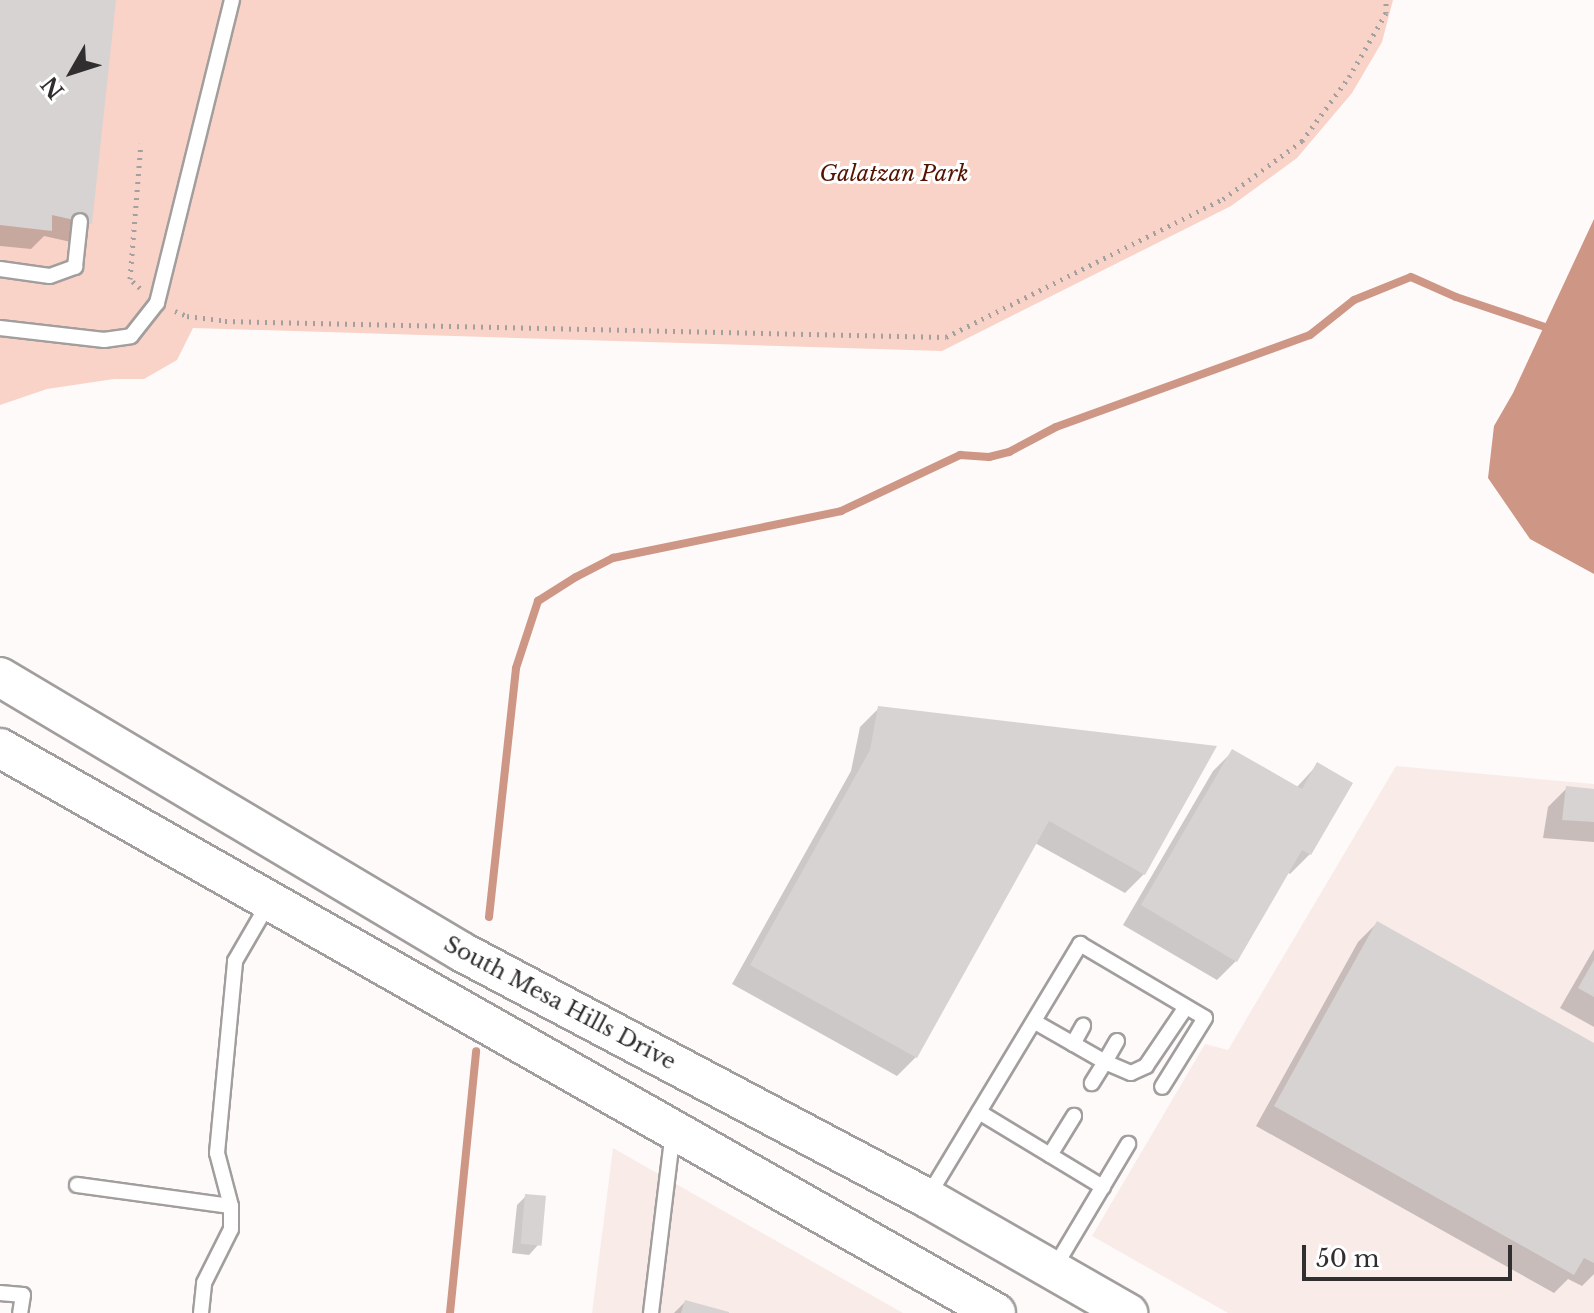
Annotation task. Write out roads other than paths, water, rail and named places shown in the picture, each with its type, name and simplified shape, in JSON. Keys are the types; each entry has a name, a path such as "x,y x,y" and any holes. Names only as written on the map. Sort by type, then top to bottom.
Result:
{"street":[{"name":"South Mesa Hills Drive","path":"0,677 462,952 927,1198 1128,1313"},
{"path":"0,749 996,1313"}],"lane":[{"path":"0,328 104,340 131,336 157,303 232,0"},
{"path":"0,269 50,276 75,267 80,221"},
{"path":"201,1313 204,1283 231,1229 231,1206 217,1153 235,961 269,901"},
{"path":"927,1198 1080,944 1113,972 1145,992 1186,1007 1205,1018 1162,1087"},
{"path":"1035,1022 1105,1062 1131,1073 1146,1066 1186,1007"},
{"path":"1073,1044 1083,1026"},
{"path":"1092,1083 1117,1041"},
{"path":"979,1112 1103,1187"},
{"path":"1050,1155 1074,1116"},
{"path":"651,1313 673,1130"},
{"path":"1053,1270 1128,1144"},
{"path":"77,1185 231,1206"},
{"path":"0,1293 23,1295 20,1313"}],"waterway":[{"path":"489,917 516,668 538,601 576,577 613,558 841,511 960,455 989,457 1009,452 1056,427 1310,335 1354,300 1411,277 1456,297 1548,328 1553,325"},
{"path":"450,1313 476,1051"}],"park label":[{"name":"Galatzan Park","path":"894,174"}]}
